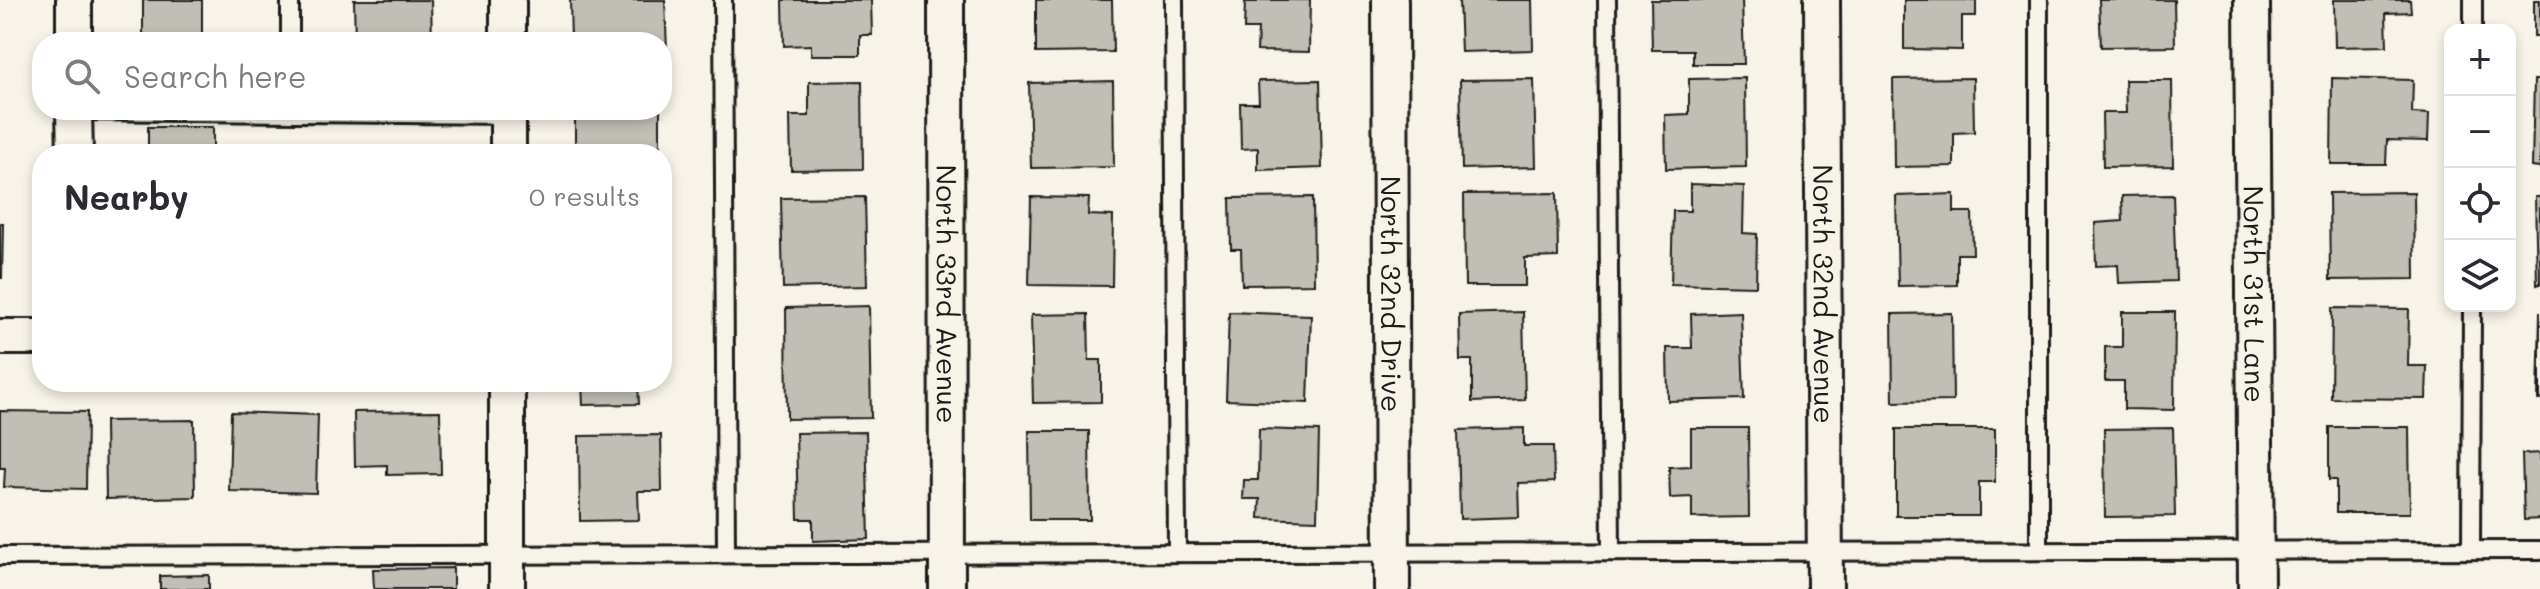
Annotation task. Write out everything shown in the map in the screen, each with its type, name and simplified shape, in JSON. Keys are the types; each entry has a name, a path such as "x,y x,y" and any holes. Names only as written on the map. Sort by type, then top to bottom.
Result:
{"street":[{"path":"74,0 74,32"},
{"path":"508,0 508,32"},
{"name":"North 33rd Avenue","path":"946,0 947,589"},
{"name":"North 32nd Drive","path":"1390,0 1392,589"},
{"name":"North 32nd Avenue","path":"1822,0 1825,589"},
{"name":"North 31st Lane","path":"2252,0 2256,589"},
{"path":"74,120 75,144"},
{"path":"508,120 508,144"},
{"path":"0,337 32,337"},
{"path":"507,392 507,589"}],"lane":[{"path":"290,0 290,32"},
{"path":"723,0 726,554"},
{"path":"1174,0 1177,553"},
{"path":"1607,0 1611,552"},
{"path":"2039,0 2039,551"},
{"path":"2473,0 2473,24"},
{"path":"2471,550 2472,312"},
{"path":"0,556 2540,550"}],"building":[{"path":"143,0 202,0 202,32 143,32"},
{"path":"354,0 431,0 432,32 355,32"},
{"path":"570,0 665,0 666,32 571,32"},
{"path":"783,0 871,0 872,35 860,35 860,55 811,55 811,45 784,46"},
{"path":"1036,0 1112,0 1113,52 1036,53"},
{"path":"1310,0 1309,52 1257,51 1258,29 1244,29 1245,2"},
{"path":"1459,0 1532,0 1533,50 1461,52"},
{"path":"1651,0 1742,0 1744,64 1693,64 1693,50 1652,50"},
{"path":"1904,0 1976,0 1976,16 1962,16 1962,50 1904,49"},
{"path":"2099,0 2174,0 2175,46 2101,47"},
{"path":"2334,0 2410,0 2411,12 2386,13 2387,46 2335,47"},
{"path":"2534,0 2540,0 2540,36 2534,36"},
{"path":"1745,78 1746,167 1666,169 1665,115 1689,114 1689,79"},
{"path":"1973,78 1974,132 1954,133 1954,166 1894,167 1893,79"},
{"path":"2332,78 2413,80 2412,113 2429,114 2428,141 2387,140 2386,164 2331,164"},
{"path":"1534,79 1536,167 1462,169 1460,80"},
{"path":"1320,80 1322,168 1258,170 1258,148 1241,149 1240,103 1259,103 1258,81"},
{"path":"2125,80 2172,80 2173,166 2103,167 2102,113 2126,113"},
{"path":"2534,80 2540,80 2540,168 2532,167"},
{"path":"862,81 863,169 791,170 790,116 809,116 809,82"},
{"path":"1113,81 1114,167 1031,168 1029,83"},
{"path":"575,120 660,120 660,144 575,144"},
{"path":"148,127 213,127 213,144 148,144"},
{"path":"1690,184 1744,186 1743,233 1757,234 1756,286 1671,284 1673,211 1690,211"},
{"path":"2414,192 2415,279 2330,280 2329,193"},
{"path":"1557,193 1558,257 1525,258 1525,286 1465,286 1464,194"},
{"path":"1954,194 1954,212 1972,212 1973,254 1957,254 1957,285 1898,286 1896,196"},
{"path":"2173,195 2176,281 2119,283 2118,265 2096,266 2095,223 2123,221 2122,196"},
{"path":"865,197 867,286 783,288 781,198"},
{"path":"1031,197 1089,198 1088,215 1113,216 1112,286 1029,285"},
{"path":"1313,197 1314,284 1242,285 1241,249 1231,249 1230,198"},
{"path":"2535,197 2540,197 2540,284 2537,285"},
{"path":"0,223 3,223 2,278 0,278"},
{"path":"869,306 871,418 787,419 786,308"},
{"path":"2332,308 2409,309 2408,366 2427,366 2426,399 2331,398"},
{"path":"1229,312 1311,315 1308,403 1226,400"},
{"path":"1523,312 1525,400 1472,402 1472,360 1460,360 1459,314"},
{"path":"1741,312 1744,399 1668,401 1667,348 1692,348 1691,314"},
{"path":"2122,312 2175,312 2174,410 2124,409 2124,381 2105,381 2105,347 2122,347"},
{"path":"2540,312 2540,400 2538,400"},
{"path":"1952,313 1953,401 1893,402 1892,314"},
{"path":"1088,314 1089,360 1101,360 1101,402 1033,403 1031,315"},
{"path":"582,392 638,392 639,404 583,405"},
{"path":"0,411 87,412 86,489 4,487 5,468 0,468"},
{"path":"440,411 441,474 387,475 387,465 355,466 354,412"},
{"path":"231,412 318,415 316,493 229,491"},
{"path":"194,420 195,497 106,499 105,421"},
{"path":"2329,427 2409,427 2410,513 2336,513 2336,480 2329,480"},
{"path":"1524,428 1524,446 1553,446 1554,482 1518,483 1519,517 1460,519 1458,430"},
{"path":"1691,428 1748,428 1749,517 1692,518 1692,497 1670,498 1669,467 1691,466"},
{"path":"2173,428 2175,516 2105,517 2104,429"},
{"path":"1259,429 1319,431 1317,520 1259,518 1260,499 1243,499 1244,480 1258,480"},
{"path":"1896,429 1995,429 1995,482 1979,482 1979,516 1896,516"},
{"path":"1029,431 1089,431 1090,520 1030,520"},
{"path":"866,432 869,539 813,541 813,519 798,519 796,433"},
{"path":"661,435 662,491 638,491 639,520 580,521 579,436"},
{"path":"2540,453 2540,519 2524,520 2522,454"},
{"path":"453,568 453,589 374,589 373,569"},
{"path":"209,575 209,589 160,589 160,576"}]}
